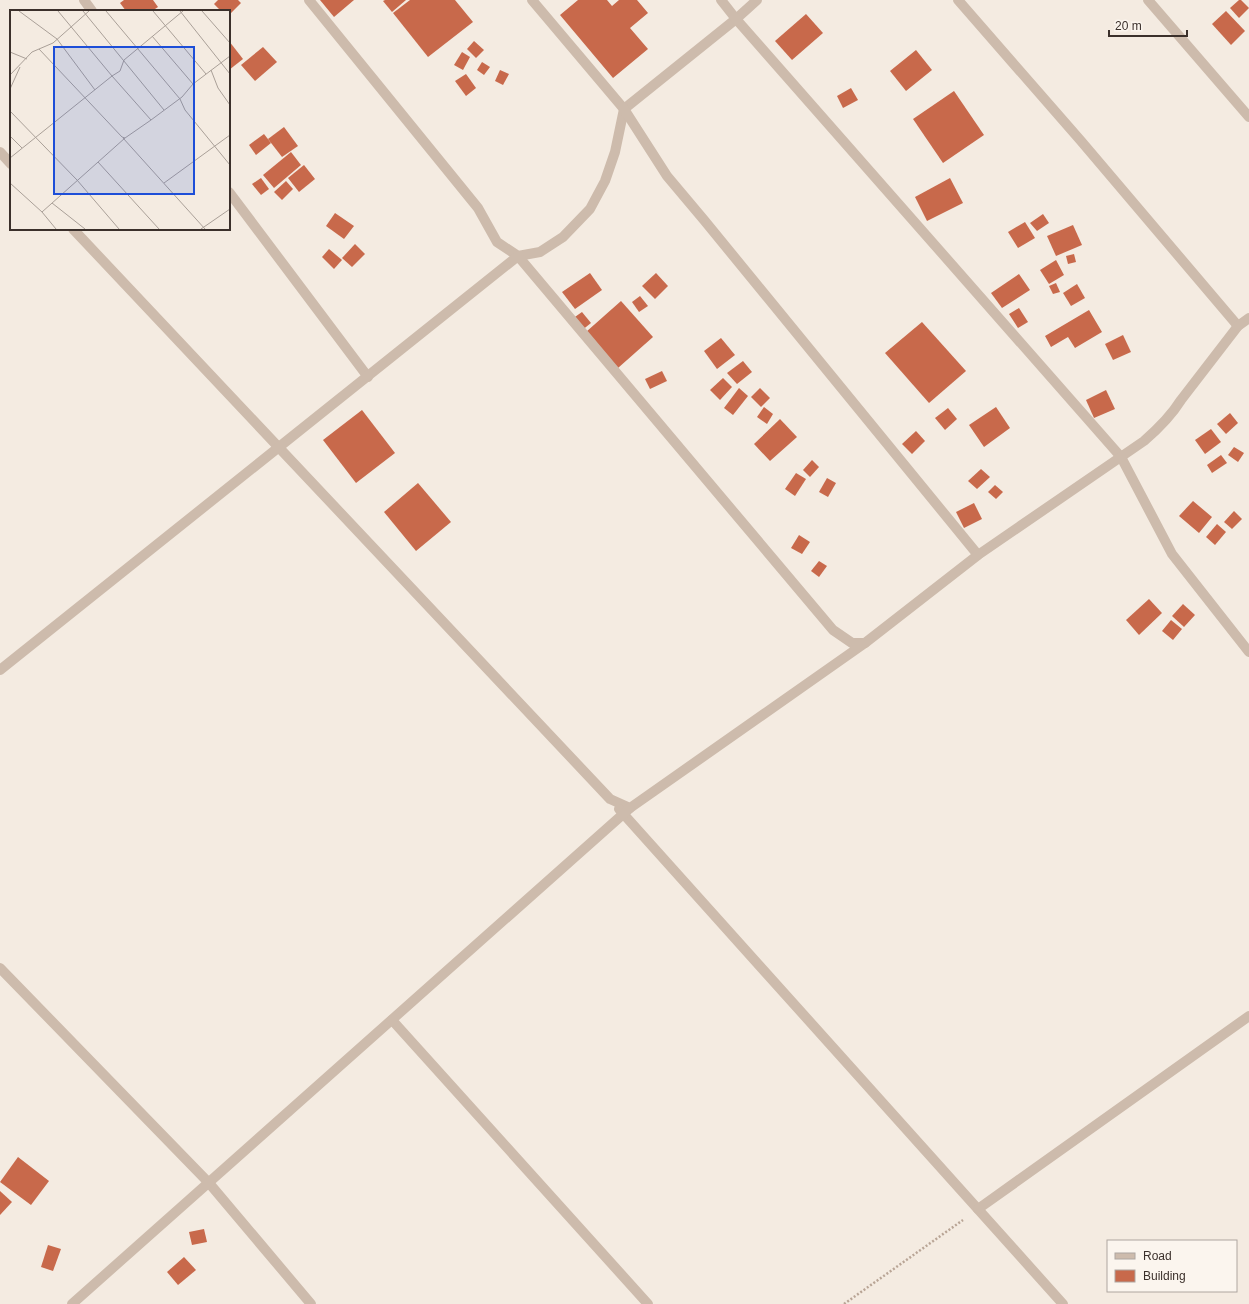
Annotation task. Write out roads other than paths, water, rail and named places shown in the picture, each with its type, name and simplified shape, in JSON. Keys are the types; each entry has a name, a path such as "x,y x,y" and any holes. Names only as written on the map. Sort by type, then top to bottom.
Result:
{"street":[{"path":"84,0 91,10"},
{"path":"309,0 478,208 497,242 518,256 833,630 852,643 865,643"},
{"path":"532,0 624,110 667,176 978,555"},
{"path":"721,0 736,19 1121,457 1172,554 1249,652"},
{"path":"0,670 518,256 540,252 563,237 590,209 606,181 615,152 624,110 736,19 757,0"},
{"path":"958,0 1086,147 1238,326"},
{"path":"1148,0 1249,117"},
{"path":"0,152 10,163"},
{"path":"230,193 368,377"},
{"path":"74,230 610,799 627,811 978,1210 1063,1304"},
{"path":"72,1304 627,811 865,643 978,555 1144,441 1173,413 1181,400 1238,326 1249,318"},
{"path":"0,968 209,1183 310,1304"},
{"path":"978,1210 1249,1016"},
{"path":"392,1020 648,1304"}]}
